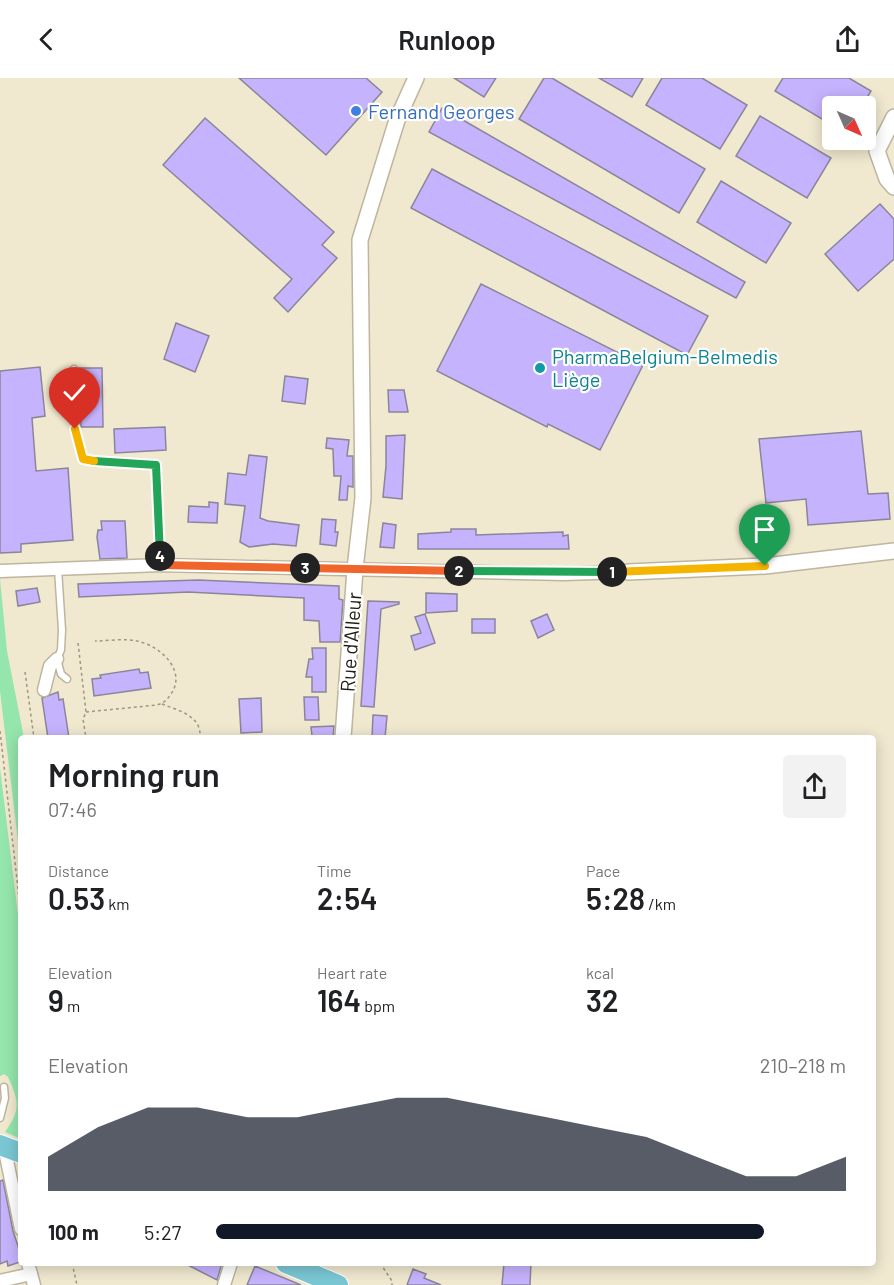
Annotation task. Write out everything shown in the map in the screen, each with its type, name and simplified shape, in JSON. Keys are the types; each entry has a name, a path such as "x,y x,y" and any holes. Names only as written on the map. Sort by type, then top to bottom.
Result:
{"main road":[{"path":"293,1266 338,1285"}],"street":[{"name":"Rue d'Alleur","path":"344,735 355,568 363,498 360,240 397,120 416,78"},
{"path":"894,117 877,151 887,179 894,187"},
{"path":"0,571 161,565 563,574 765,566 894,551"},
{"path":"44,690 50,666 57,659"},
{"path":"8,1148 18,1210"},
{"path":"224,1285 230,1266"},
{"path":"0,1281 31,1274"}],"lane":[{"path":"74,369 75,429 83,459 156,465 161,565"},
{"path":"58,569 62,630 61,650 57,659 60,674 67,679"},
{"path":"0,1118 5,1098 4,1087"}],"path":[{"path":"95,641 138,641 164,655 176,671 177,684 162,704"},
{"path":"78,643 86,712 83,718 86,735"},
{"path":"25,672 34,735"},
{"path":"86,712 162,704 187,714 198,723 200,735"},
{"path":"0,731 18,889"},
{"path":"73,1266 77,1285"},
{"path":"382,1266 392,1281 392,1285"}],"green space":[{"path":"0,579 7,651 23,735 18,735 18,841 0,691"},
{"path":"0,768 18,915 18,1138 5,1132 14,1118 17,1105 8,1077 4,1074 0,1076"}],"building":[{"path":"239,78 366,78 382,92 326,155"},
{"path":"454,78 496,78 484,97"},
{"path":"544,78 552,78 705,169 679,213 519,119"},
{"path":"599,78 643,78 632,97"},
{"path":"662,78 702,78 747,105 720,149 646,105"},
{"path":"783,78 849,78 871,91 868,96 822,96 822,119 775,91"},
{"path":"442,108 745,282 736,298 429,132"},
{"path":"760,116 831,158 807,198 736,156"},
{"path":"205,118 334,232 322,245 337,258 288,312 274,298 292,279 163,165"},
{"path":"432,169 708,316 687,355 411,208"},
{"path":"721,181 791,223 766,263 697,222"},
{"path":"880,204 894,219 894,259 858,291 825,254"},
{"name":"PharmaBelgium-Belmedis Liège","path":"481,284 643,365 600,450 548,424 547,427 437,371"},
{"path":"176,323 209,336 195,372 164,359"},
{"path":"40,367 45,416 32,418 36,471 68,468 73,540 21,544 21,552 0,553 0,371"},
{"path":"80,368 102,368 103,427 81,427"},
{"path":"285,376 308,379 305,404 282,401"},
{"path":"388,390 404,390 408,412 389,412"},
{"path":"165,427 166,450 115,453 114,429"},
{"path":"861,431 868,494 888,493 890,519 808,525 806,499 766,503 759,439"},
{"path":"405,435 402,499 383,497 386,436"},
{"path":"327,438 349,440 347,456 353,456 353,487 348,486 347,500 339,500 341,476 334,476 333,449 326,448"},
{"path":"249,455 267,457 260,518 299,525 296,546 273,544 249,547 240,542 245,506 225,504 228,473 246,475"},
{"path":"209,502 218,503 217,523 188,522 189,506 209,507"},
{"path":"322,519 336,520 335,532 338,532 336,546 320,544"},
{"path":"101,521 125,521 127,558 100,559 97,537 98,530 102,530"},
{"path":"383,523 396,525 394,548 380,547"},
{"path":"451,529 476,529 476,535 563,532 563,536 568,535 569,549 418,549 418,534 451,532"},
{"path":"198,580 339,586 339,599 343,600 340,642 320,642 319,621 304,620 304,598 188,592 79,597 78,584"},
{"path":"37,588 40,602 18,606 16,591"},
{"path":"426,593 457,594 457,611 426,613"},
{"path":"368,601 399,602 399,604 381,609 374,707 361,706"},
{"path":"425,614 435,643 415,650 411,636 421,633 415,617"},
{"path":"547,614 554,630 538,638 531,621"},
{"path":"472,619 495,619 495,633 472,633"},
{"path":"312,648 326,648 326,692 312,692 312,677 306,677 309,659 313,659"},
{"path":"139,669 140,673 148,672 151,688 94,696 92,679 101,678 100,675"},
{"path":"58,692 59,700 63,699 69,735 48,735 42,698"},
{"path":"304,697 318,697 319,720 305,720"},
{"path":"261,698 262,732 241,733 239,699"},
{"path":"373,715 387,716 385,735 372,735"},
{"path":"334,726 333,735 312,735 311,727"},
{"path":"3,1180 18,1246 18,1263 8,1266 7,1261 0,1264 0,1181"},
{"path":"190,1266 221,1266 217,1280"},
{"path":"255,1266 301,1285 247,1285"},
{"path":"504,1266 531,1266 530,1285 502,1285"},
{"path":"413,1269 426,1274 424,1278 441,1285 407,1285"}],"place":[{"name":"Fernand Georges","path":"356,111"},
{"name":"PharmaBelgium-Belmedis Liège","path":"540,368"}],"route":[{"path":"75,429 83,459 156,465 161,565 563,574 765,566"}]}
